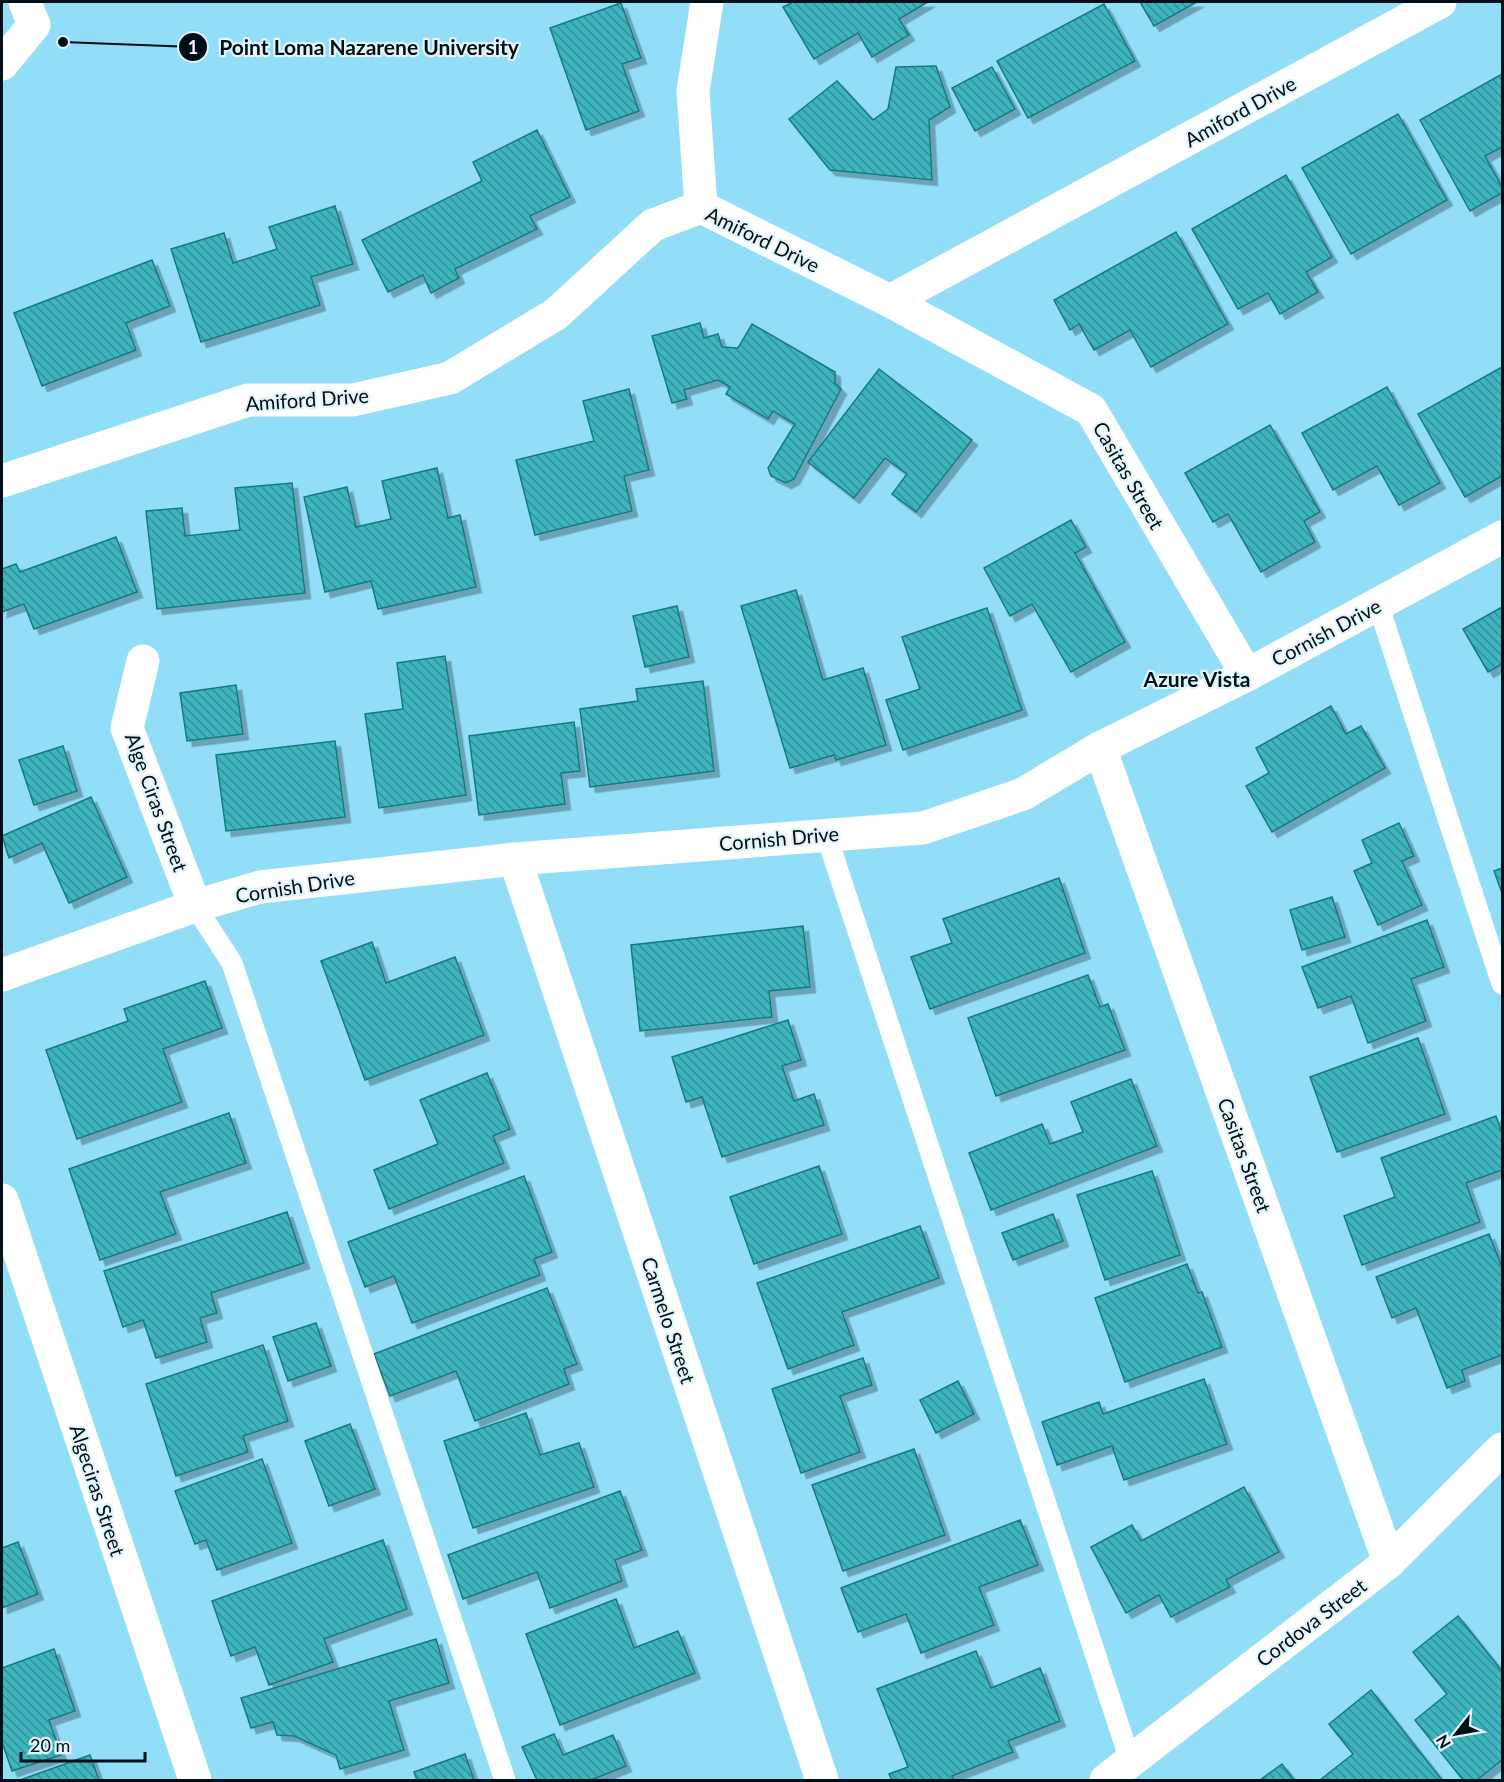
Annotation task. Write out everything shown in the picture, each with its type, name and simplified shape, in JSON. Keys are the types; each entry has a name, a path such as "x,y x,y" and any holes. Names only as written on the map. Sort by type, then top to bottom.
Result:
{"street":[{"path":"2,64 34,25 25,2"},
{"path":"701,207 693,91 707,2"},
{"name":"Amiford Drive","path":"2,481 248,400 353,400 450,378 556,314 653,225 701,207 890,301 1440,2"},
{"name":"Casitas Street","path":"890,301 1091,410 1247,675"},
{"name":"Cornish Drive","path":"2,975 195,906 260,888 515,860 923,828 1023,794 1100,748 1247,675 1503,537"},
{"name":"Alge Ciras Street","path":"143,661 128,728 195,906"},
{"name":"Casitas Street","path":"1100,748 1389,1562"},
{"name":"Carmelo Street","path":"515,860 822,1780"},
{"name":"Algeciras Street","path":"2,1200 195,1780"},
{"name":"Cordova Street","path":"1118,1770 1389,1562 1503,1449"}],"lane":[{"path":"1378,604 1503,984"},
{"path":"826,834 1118,1770"},
{"path":"195,906 232,963 505,1780"}],"building":[{"path":"793,2 928,2 899,19 909,35 872,57 858,33 814,59 783,7"},
{"path":"1140,2 1197,2 1154,26"},
{"path":"621,3 641,58 622,64 639,111 586,130 550,28"},
{"path":"1104,4 1135,61 1028,118 997,61"},
{"path":"936,66 950,107 929,120 932,180 830,170 789,119 837,81 873,120 888,109 896,67"},
{"path":"992,67 1015,109 975,131 952,88"},
{"path":"1502,74 1502,147 1485,156 1502,187 1502,193 1470,211 1420,120"},
{"path":"1398,114 1447,200 1351,254 1302,168"},
{"path":"537,130 570,197 530,216 537,229 455,269 459,278 431,293 423,275 388,292 362,240 482,181 473,162"},
{"path":"1286,175 1332,257 1306,272 1318,292 1280,314 1268,293 1238,309 1192,229"},
{"path":"335,206 353,264 311,277 320,305 201,342 171,249 224,233 233,263 277,249 269,227"},
{"path":"1176,232 1228,324 1151,367 1130,330 1094,350 1079,324 1070,330 1054,300"},
{"path":"152,260 170,306 126,323 136,350 42,386 14,313"},
{"path":"700,323 704,338 718,334 722,347 738,348 752,324 835,372 835,383 841,389 794,479 786,483 771,476 768,468 795,424 773,411 768,419 726,394 730,387 718,380 684,390 687,399 672,403 652,336"},
{"path":"1502,367 1502,476 1465,497 1418,414"},
{"path":"879,369 972,440 916,512 892,494 907,474 885,458 854,498 808,462"},
{"path":"1387,387 1440,483 1399,505 1377,466 1333,490 1302,433"},
{"path":"629,389 649,470 624,476 632,511 535,535 516,460 594,441 583,401"},
{"path":"1270,425 1320,512 1304,521 1315,542 1261,572 1228,514 1213,522 1185,473"},
{"path":"437,468 448,518 460,515 476,587 378,609 371,581 325,592 304,497 347,487 356,527 391,519 382,481"},
{"path":"292,483 305,593 157,609 146,511 182,508 185,536 240,530 235,488"},
{"path":"1071,520 1086,547 1075,553 1125,642 1071,672 1032,604 1010,616 984,568"},
{"path":"116,537 137,592 34,629 24,604 2,612 2,569 16,564 20,572"},
{"path":"796,590 823,680 863,668 886,745 836,760 834,755 790,768 741,606"},
{"path":"677,606 689,657 645,667 633,616"},
{"path":"1502,607 1502,664 1488,672 1463,629"},
{"path":"987,608 1022,710 903,750 886,700 920,689 902,637"},
{"path":"445,656 466,795 379,808 365,714 403,709 397,663"},
{"path":"703,681 714,771 590,787 580,709 638,701 636,689"},
{"path":"236,685 243,734 187,741 180,693"},
{"path":"1331,706 1346,734 1361,726 1385,768 1272,832 1246,786 1269,773 1256,748"},
{"path":"574,722 580,771 561,773 565,804 479,815 469,736"},
{"path":"335,741 345,817 226,831 216,755"},
{"path":"63,746 77,791 34,805 19,760"},
{"path":"91,797 127,877 69,903 42,843 9,858 2,836"},
{"path":"1399,823 1414,856 1402,861 1422,905 1378,925 1354,871 1372,863 1362,840"},
{"path":"1502,868 1502,893 1494,871"},
{"path":"1059,878 1085,953 930,1009 911,957 952,943 943,919"},
{"path":"1332,897 1345,937 1302,950 1290,910"},
{"path":"1427,920 1444,967 1411,979 1426,1021 1368,1043 1351,996 1318,1008 1302,967"},
{"path":"803,926 810,987 769,991 772,1017 640,1031 631,945"},
{"path":"372,942 386,983 455,957 484,1035 365,1080 321,961"},
{"path":"1088,975 1100,1007 1108,1004 1125,1050 996,1096 968,1018"},
{"path":"205,981 222,1028 163,1049 182,1102 77,1139 46,1050 128,1021 124,1009"},
{"path":"788,1020 801,1060 782,1066 794,1101 814,1094 824,1125 722,1157 702,1097 686,1102 672,1057"},
{"path":"1418,1038 1445,1114 1337,1152 1310,1077"},
{"path":"487,1073 510,1129 493,1136 504,1163 389,1209 374,1170 438,1144 420,1100"},
{"path":"1131,1079 1157,1146 991,1210 969,1153 1042,1124 1050,1144 1083,1132 1071,1102"},
{"path":"229,1113 246,1163 160,1192 176,1234 100,1260 69,1169"},
{"path":"1496,1116 1502,1133 1502,1170 1466,1183 1480,1222 1362,1265 1344,1216 1395,1197 1381,1158"},
{"path":"819,1166 842,1234 754,1264 730,1197"},
{"path":"1152,1171 1180,1255 1105,1280 1077,1195"},
{"path":"524,1176 552,1252 534,1259 540,1275 412,1323 394,1276 365,1287 348,1242"},
{"path":"287,1212 304,1263 211,1293 217,1313 200,1318 207,1342 156,1358 143,1320 123,1327 104,1271"},
{"path":"1053,1214 1063,1241 1013,1260 1002,1233"},
{"path":"920,1226 939,1278 842,1312 854,1345 788,1369 757,1283"},
{"path":"1489,1234 1502,1267 1502,1355 1462,1370 1465,1381 1447,1388 1416,1308 1392,1318 1376,1277"},
{"path":"1187,1264 1198,1293 1202,1292 1222,1347 1125,1382 1095,1298"},
{"path":"547,1288 577,1364 564,1369 569,1384 475,1421 456,1371 390,1396 374,1354"},
{"path":"316,1323 331,1366 288,1381 273,1337"},
{"path":"263,1345 288,1421 243,1436 248,1452 176,1476 146,1384"},
{"path":"863,1358 872,1385 840,1396 860,1452 801,1473 772,1389"},
{"path":"1204,1379 1227,1444 1124,1480 1112,1446 1057,1465 1042,1422 1099,1402 1103,1414"},
{"path":"958,1381 974,1414 936,1433 920,1400"},
{"path":"526,1413 540,1455 579,1443 594,1487 473,1528 444,1441"},
{"path":"350,1424 375,1489 329,1506 305,1441"},
{"path":"914,1449 945,1535 843,1571 812,1485"},
{"path":"262,1459 292,1543 217,1570 206,1540 195,1544 175,1491"},
{"path":"1244,1487 1279,1552 1226,1580 1230,1587 1171,1617 1159,1595 1126,1613 1091,1547 1132,1525 1141,1541"},
{"path":"620,1491 642,1550 615,1560 622,1581 550,1608 537,1572 463,1599 448,1555"},
{"path":"1020,1520 1038,1565 979,1587 994,1625 921,1653 906,1614 858,1632 841,1588"},
{"path":"383,1540 407,1609 324,1639 333,1662 269,1685 255,1647 231,1656 212,1601"},
{"path":"18,1542 38,1594 2,1608 2,1548"},
{"path":"616,1599 634,1648 678,1631 695,1673 560,1725 526,1634"},
{"path":"1458,1616 1502,1671 1502,1760 1477,1780 1463,1780 1415,1720 1447,1694 1413,1652"},
{"path":"436,1639 449,1683 389,1701 404,1750 340,1769 336,1755 294,1736 277,1735 273,1722 251,1728 241,1698"},
{"path":"54,1649 75,1711 49,1720 61,1755 12,1771 2,1742 2,1668"},
{"path":"976,1651 991,1688 1040,1668 1060,1721 1008,1741 1013,1752 952,1776 954,1780 892,1780 889,1774 908,1767 877,1689"},
{"path":"1371,1690 1442,1780 1320,1780 1353,1754 1329,1724"},
{"path":"554,1734 563,1755 613,1735 626,1766 591,1780 537,1780 522,1747"},
{"path":"465,1754 474,1780 417,1780 414,1772"},
{"path":"90,1755 99,1780 20,1780"},
{"path":"1282,1764 1294,1780 1260,1780"}],"place":[{"name":"Point Loma Nazarene University","path":"63,42"}],"district":[{"name":"Azure Vista","path":"1197,678"}]}
